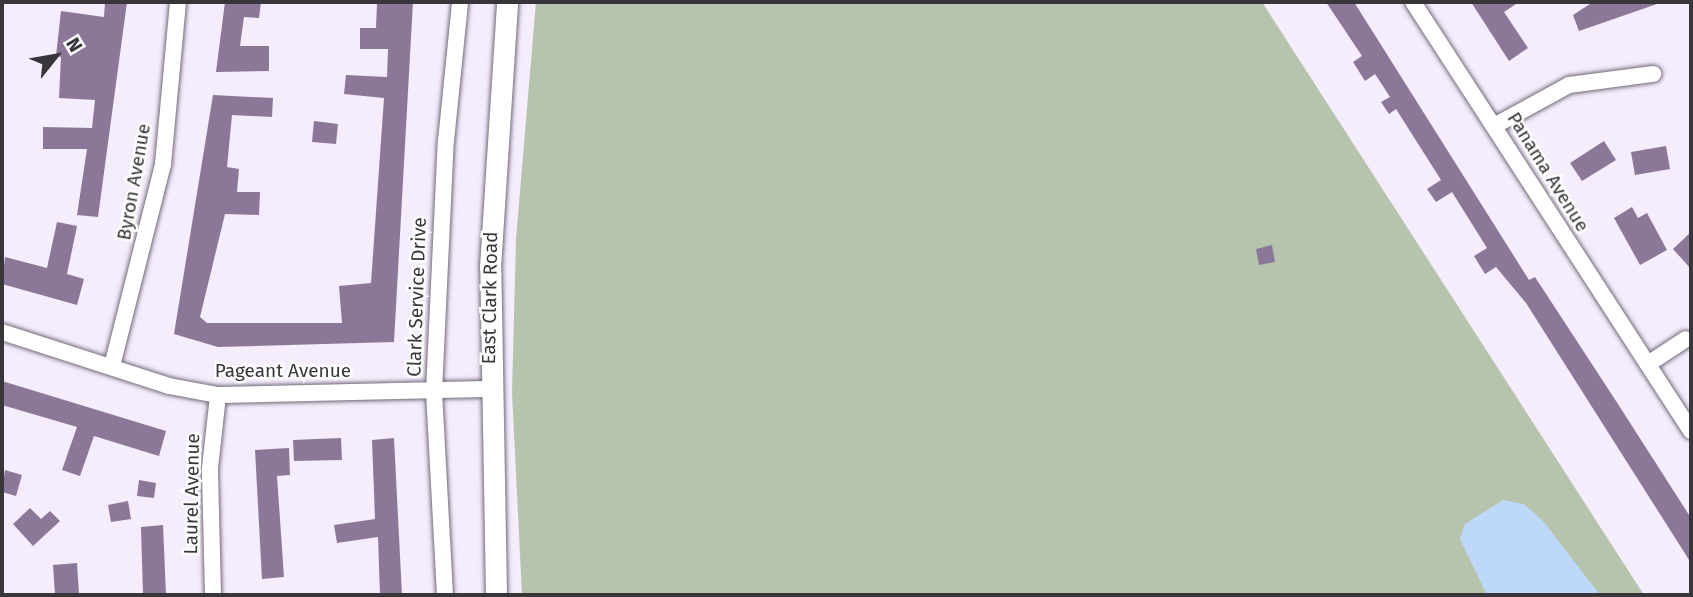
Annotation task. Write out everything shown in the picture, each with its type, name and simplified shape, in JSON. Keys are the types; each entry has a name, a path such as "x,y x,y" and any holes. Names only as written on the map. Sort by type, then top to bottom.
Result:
{"main road":[{"name":"East Clark Road","path":"496,595 488,389 490,267 507,2"}],"street":[{"name":"Byron Avenue","path":"112,366 163,164 178,2"},
{"name":"Clark Service Drive","path":"445,595 434,391 446,141 460,2"},
{"name":"Panama Avenue","path":"1413,2 1691,431"},
{"path":"1494,125 1569,85 1653,74"},
{"name":"Pageant Avenue","path":"2,332 218,395 488,389"},
{"path":"1648,364 1686,338"},
{"name":"Laurel Avenue","path":"213,595 210,468 218,395"}],"green space":[{"path":"536,2 1262,2 1644,595 522,595 512,393 516,239"}],"water":[{"path":"1503,500 1524,504 1543,521 1600,595 1487,595 1460,539 1465,524"}],"building":[{"path":"105,2 127,2 98,217 77,215 87,149 43,149 43,127 92,128 95,100 59,98 61,57 56,56 61,11 104,17"},
{"path":"225,2 261,2 259,18 244,17 240,46 269,46 269,71 216,72"},
{"path":"413,2 394,342 218,347 174,334 213,95 273,98 272,117 232,115 227,167 239,169 237,192 260,192 259,215 225,214 200,317 207,323 342,323 339,286 371,283 384,98 344,94 346,75 387,77 388,49 360,49 360,28 376,28 377,3"},
{"path":"1326,2 1354,2 1529,280 1535,277 1616,401 1691,518 1691,563 1526,303 1496,267 1485,274 1474,256 1487,248 1452,192 1436,202 1427,189 1441,180 1396,109 1389,114 1381,102 1390,97 1375,74 1365,81 1353,62 1362,56"},
{"path":"1471,2 1519,2 1504,12 1528,48 1509,61"},
{"path":"1593,2 1657,4 1579,31 1573,15"},
{"path":"314,121 338,124 336,144 312,142"},
{"path":"1604,141 1616,160 1582,181 1570,163"},
{"path":"1666,146 1670,169 1635,175 1631,152"},
{"path":"1632,207 1638,218 1647,213 1667,250 1640,265 1614,218"},
{"path":"57,222 77,226 67,274 84,279 77,305 2,284 5,257 47,268"},
{"path":"1691,232 1691,269 1673,249"},
{"path":"1272,245 1275,262 1259,265 1256,249"},
{"path":"2,381 166,431 159,456 94,436 80,476 62,470 77,427 2,405"},
{"path":"341,438 342,460 294,461 293,440"},
{"path":"394,438 402,595 380,595 378,537 337,543 334,525 375,519 372,440"},
{"path":"289,448 290,475 277,476 284,577 262,579 255,450"},
{"path":"5,470 22,475 16,496 2,492"},
{"path":"139,480 156,483 154,498 137,496"},
{"path":"128,501 131,519 111,522 108,505"},
{"path":"30,508 41,519 50,511 60,521 33,546 13,524"},
{"path":"163,525 166,595 143,595 141,527"},
{"path":"77,563 79,594 55,595 53,565"}]}
